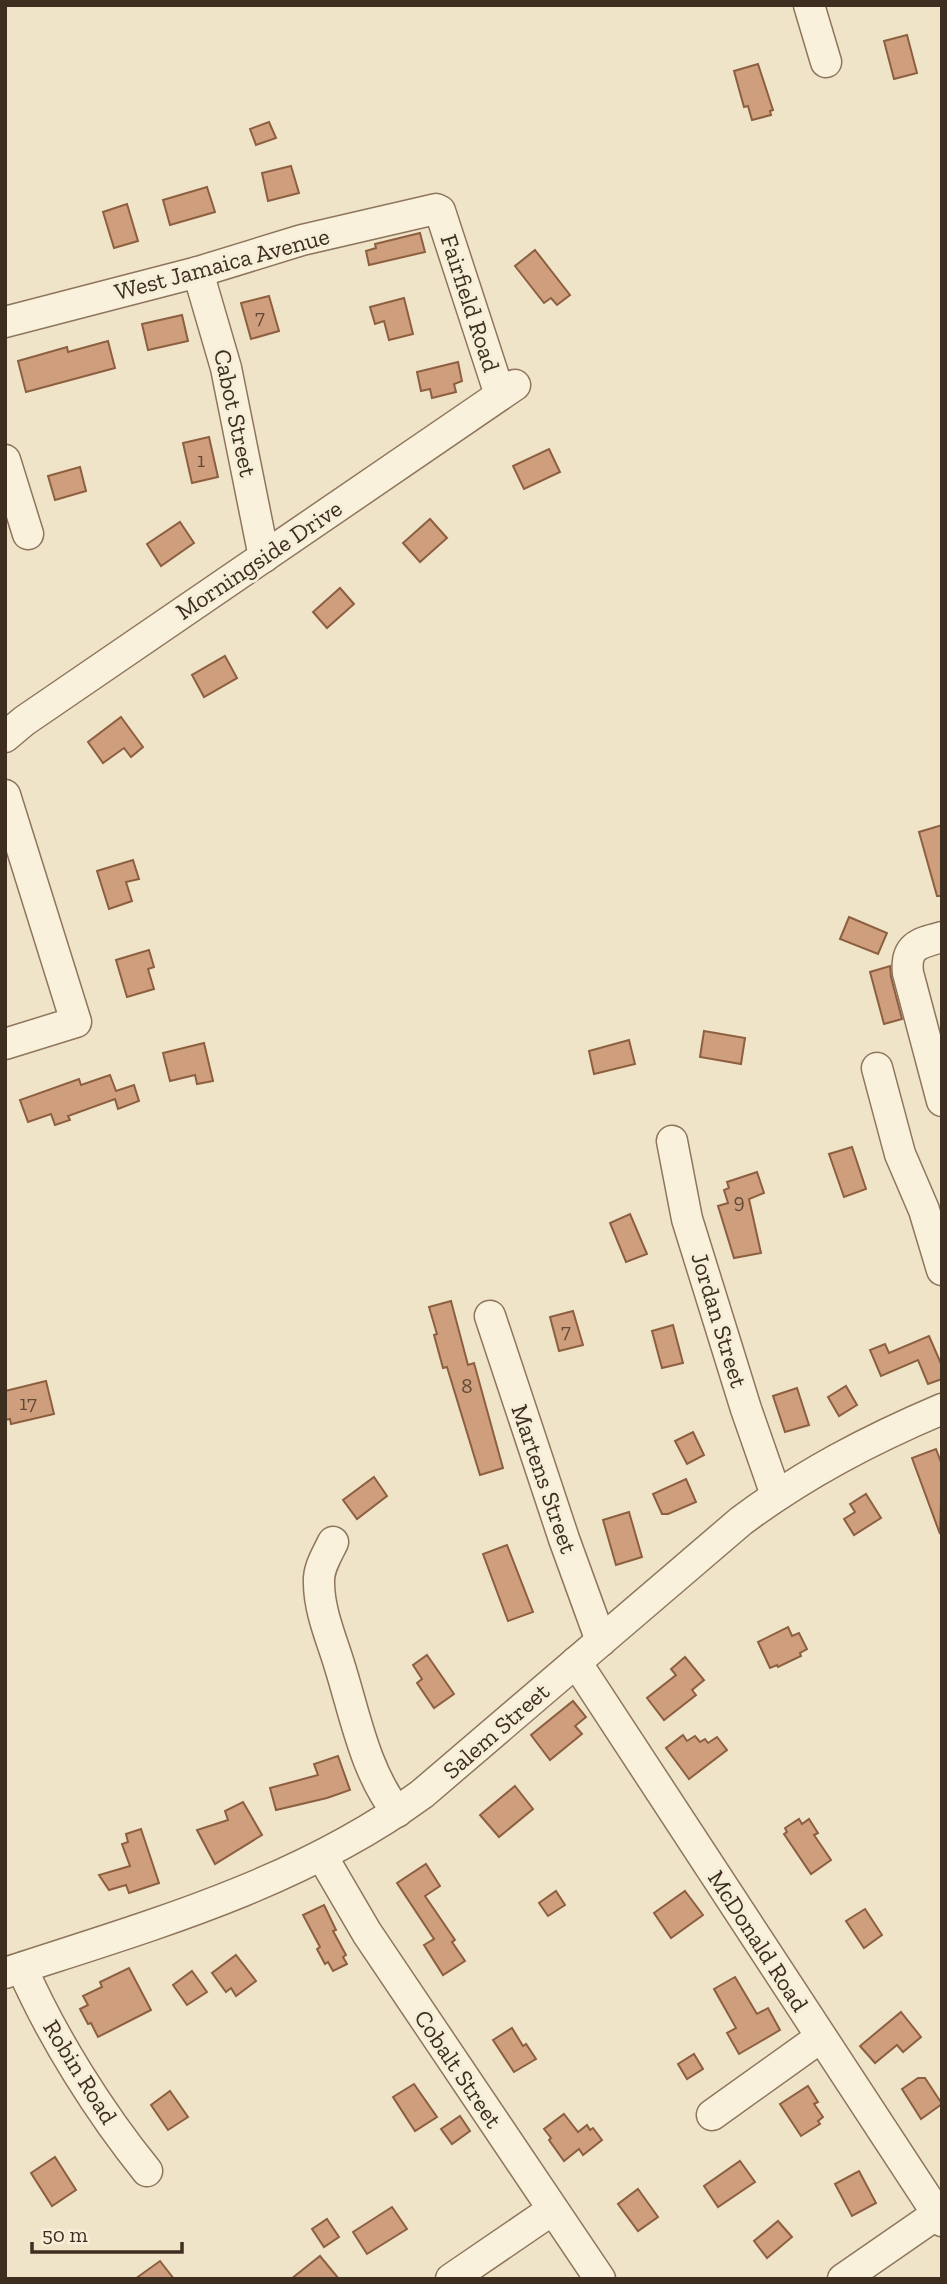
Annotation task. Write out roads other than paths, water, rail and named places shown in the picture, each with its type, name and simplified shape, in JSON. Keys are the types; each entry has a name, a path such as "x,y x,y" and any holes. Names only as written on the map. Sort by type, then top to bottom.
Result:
{"street":[{"path":"809,5 826,62"},
{"name":"West Jamaica Avenue","path":"5,322 198,272 302,240 436,209 440,211"},
{"name":"Fairfield Road","path":"440,211 507,390"},
{"name":"Cabot Street","path":"198,272 226,368 264,557"},
{"name":"Morningside Drive","path":"5,737 24,721 507,390"},
{"path":"5,460 28,534"},
{"path":"5,796 76,1022 5,1044"},
{"path":"942,937 916,946 909,954 907,962 942,1101"},
{"path":"877,1068 900,1154 924,1210 942,1270"},
{"name":"Jordan Street","path":"672,1141 687,1219 746,1409 776,1495"},
{"name":"Martens Street","path":"489,1316 601,1640"},
{"name":"Salem Street","path":"14,1971 181,1914 269,1880 322,1856 397,1812 422,1794 741,1521 776,1495 843,1455 942,1409"},
{"path":"333,1542 322,1564 318,1580 324,1613 372,1768 388,1801 397,1812"},
{"name":"McDonald Road","path":"576,1662 940,2217"},
{"name":"Cobalt Street","path":"322,1856 367,1933 600,2279"},
{"name":"Robin Road","path":"14,1971 123,2142 147,2171"},
{"path":"712,2115 821,2037"},
{"path":"451,2279 552,2210"},
{"path":"843,2279 940,2217"}]}
